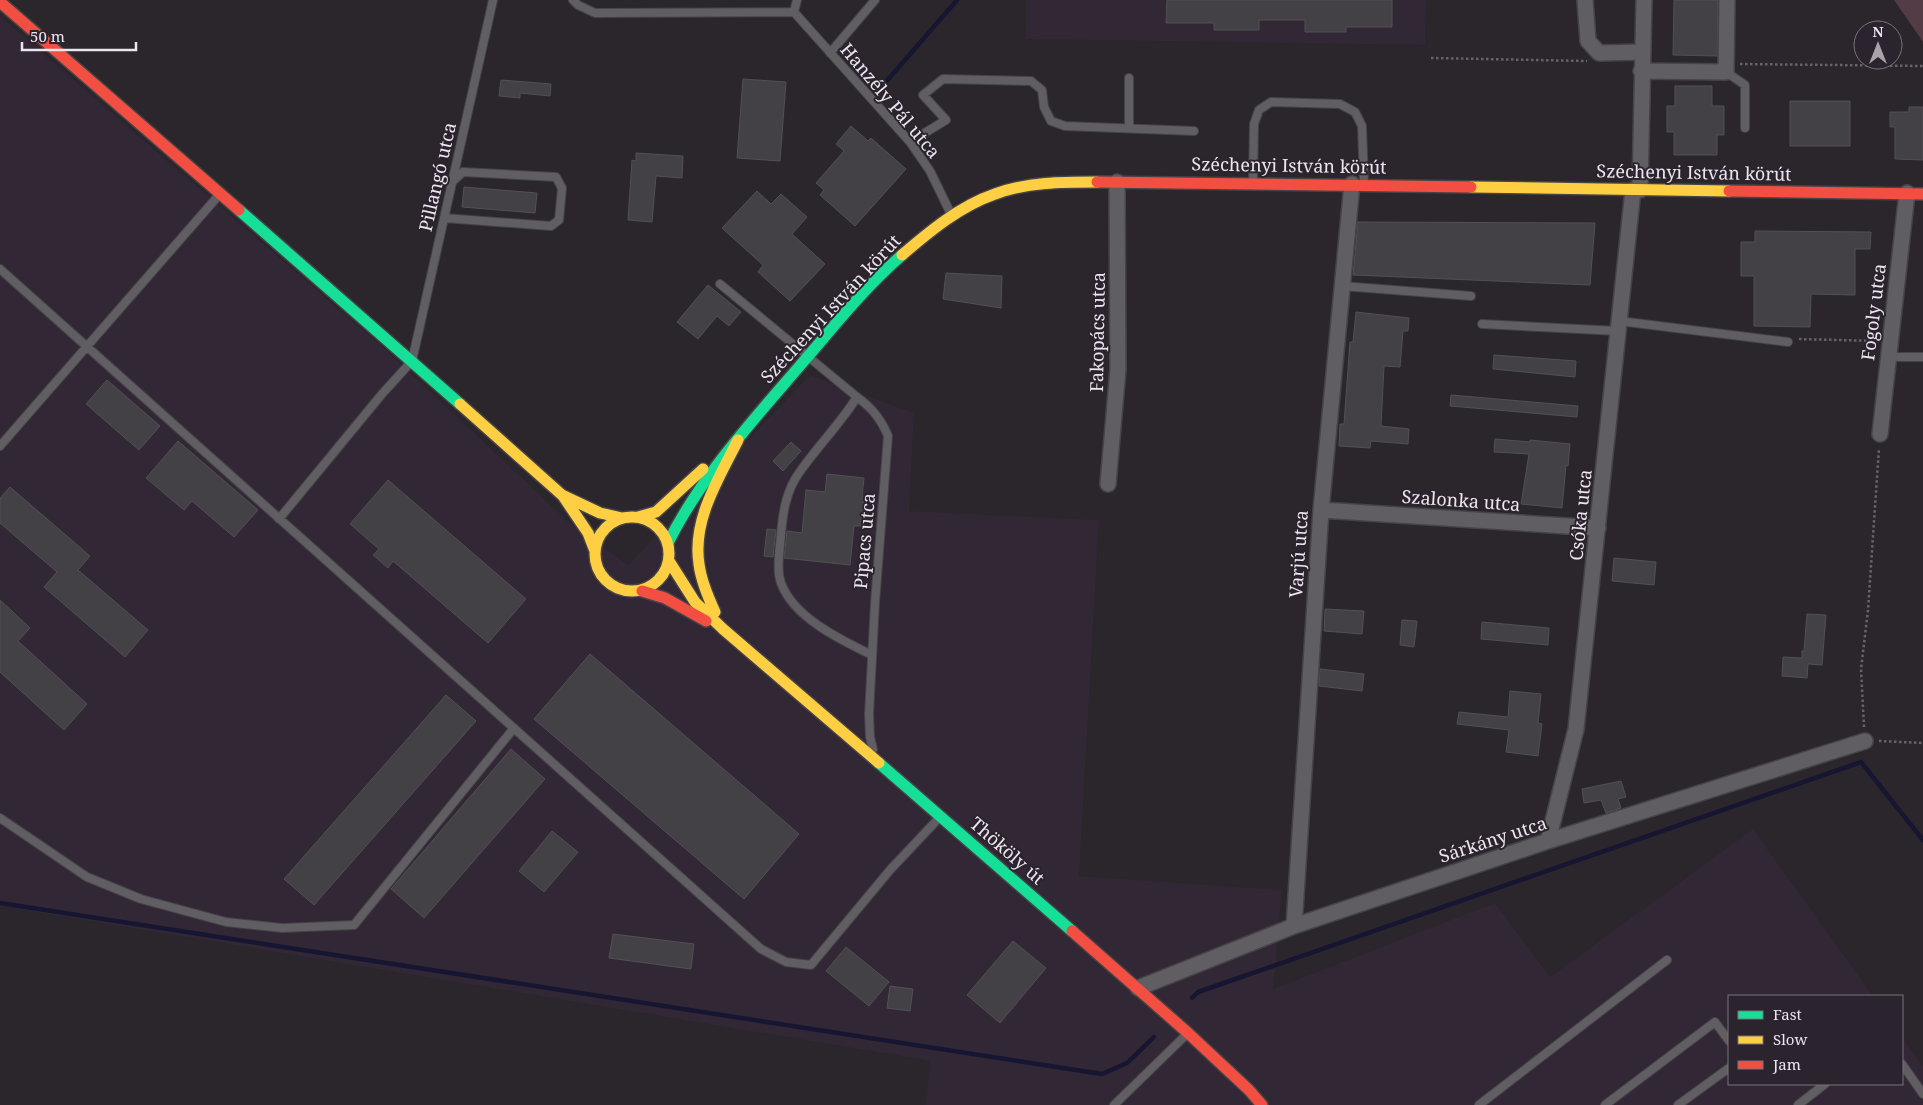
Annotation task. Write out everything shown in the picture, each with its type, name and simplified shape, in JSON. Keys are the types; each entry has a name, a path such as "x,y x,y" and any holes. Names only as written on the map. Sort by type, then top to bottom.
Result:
{"main road":[{"path":"0,2 221,193 562,495 600,513 622,518 638,517 651,522 662,531 668,543"},
{"name":"Széchenyi István körút","path":"668,543 677,524 703,484 750,424 894,261 952,216 981,199 1015,189 1056,182 1117,182 1358,184 1923,194"},
{"name":"Széchenyi István körút","path":"638,517 656,512 750,424"},
{"path":"723,629 702,583 698,561 698,535 705,506 738,440"},
{"name":"Thököly út","path":"562,495 588,533 595,551 599,571 612,586 631,592 642,591 665,598 723,629"},
{"path":"595,551 600,537 609,525 622,518"},
{"name":"Thököly út","path":"668,543 669,561 695,602 723,629 1138,988 1250,1090 1262,1105"},
{"path":"642,591 652,586 660,578 669,561"}],"street":[{"path":"1585,0 1588,41 1599,53 1643,52"},
{"name":"Csóka utca","path":"1548,841 1576,729 1619,326 1637,190 1642,130 1644,0"},
{"path":"1642,70 1726,72 1727,0"},
{"name":"Fakopács utca","path":"1108,484 1118,369 1117,182"},
{"name":"Varjú utca","path":"1294,926 1321,510 1342,286 1358,184"},
{"name":"Fogoly utca","path":"1880,434 1888,349 1907,193"},
{"name":"Szalonka utca","path":"1321,510 1598,528"},
{"name":"Sárkány utca","path":"1138,988 1294,926 1548,841 1865,741"}],"lane":[{"name":"Pillangó utca","path":"412,361 493,0"},
{"path":"573,0 578,5 595,12 794,12 797,0"},
{"path":"830,53 875,0"},
{"name":"Hanzély Pál utca","path":"794,12 910,142 930,171 952,216"},
{"path":"1726,72 1745,86 1745,128"},
{"path":"1129,78 1129,128"},
{"path":"910,142 946,120 923,95 943,79 1031,81 1042,90 1044,107 1050,121 1065,126 1194,131"},
{"path":"1253,184 1254,124 1259,110 1271,102 1340,104 1355,112 1362,126 1358,184"},
{"path":"444,218 551,226 558,220 562,188 556,177 463,172 453,182"},
{"path":"0,446 221,193"},
{"path":"0,269 761,949 786,962 811,965 890,870 941,816"},
{"name":"Pipacs utca","path":"720,284 870,406 882,422 888,436 869,714 870,737 878,762"},
{"path":"1342,286 1471,296"},
{"path":"1482,324 1619,326 1788,342"},
{"path":"1888,349 1923,357"},
{"path":"280,519 382,394 412,361"},
{"path":"857,397 847,413 798,474 788,492 782,513 779,570 781,583 789,598 805,614 838,638 872,655"},
{"path":"0,818 86,877 141,899 226,922 282,928 354,925 514,728"},
{"path":"1479,1105 1667,960"},
{"path":"1607,1104 1714,1022 1728,1041"},
{"path":"1114,1105 1188,1033"},
{"path":"1903,1065 1923,1094"},
{"path":"1678,1105 1728,1069"},
{"path":"1798,1105 1824,1085"}],"path":[{"path":"1788,342 1794,339 1888,349"},
{"path":"1880,434 1868,610 1861,669 1865,741 1923,743"}],"shaded area":[{"path":"1025,0 1426,0 1425,45 1026,39"},
{"path":"1894,0 1923,0 1923,42 1919,36"},
{"path":"0,16 385,349 573,526 628,565 810,375 914,413 909,511 1099,520 1079,876 1282,890 1273,989 1495,903 1550,977 1753,829 1872,995 1728,995 1728,1085 1903,1085 1903,1038 1923,1066 1923,1105 925,1105 931,1061 0,906"}],"building":[{"path":"1167,0 1392,0 1392,27 1346,27 1346,32 1305,32 1305,20 1259,20 1259,30 1214,30 1214,23 1166,23"},
{"path":"1674,0 1718,0 1717,56 1673,55"},
{"path":"743,79 786,82 780,161 737,158"},
{"path":"501,80 551,84 550,96 520,93 520,98 499,96"},
{"path":"1675,86 1712,86 1712,106 1724,106 1724,135 1717,135 1717,155 1674,155 1674,132 1667,132 1667,106 1675,106"},
{"path":"1790,101 1850,101 1850,146 1790,146"},
{"path":"1909,107 1923,107 1923,160 1895,159 1895,127 1890,127 1890,112 1909,112"},
{"path":"851,126 868,141 871,138 906,169 855,226 820,195 824,190 816,183 844,151 836,144"},
{"path":"636,153 683,156 682,178 656,176 652,222 628,220 632,160 636,161"},
{"path":"464,187 537,193 535,213 462,207"},
{"path":"757,191 771,204 781,194 807,217 792,234 825,264 790,301 758,272 763,265 722,228"},
{"path":"1358,222 1595,223 1590,285 1353,275"},
{"path":"1755,231 1871,232 1870,249 1855,249 1855,295 1811,294 1810,327 1754,326 1754,276 1741,276 1741,242 1755,242"},
{"path":"946,273 1002,276 1001,308 943,299"},
{"path":"708,285 741,312 729,326 717,316 698,339 677,322"},
{"path":"1356,312 1409,318 1408,331 1403,331 1400,367 1384,366 1381,426 1409,429 1408,444 1371,441 1370,448 1339,446 1340,424 1344,424 1350,342 1353,342"},
{"path":"1494,355 1576,361 1575,377 1493,369"},
{"path":"107,380 160,426 139,450 86,404"},
{"path":"1451,395 1578,406 1577,417 1450,406"},
{"path":"1495,439 1570,444 1562,508 1521,504 1529,454 1494,452"},
{"path":"178,441 258,510 234,537 192,501 184,510 146,478"},
{"path":"791,442 801,451 783,471 773,461"},
{"path":"827,474 864,478 861,526 854,526 850,565 784,558 787,531 802,533 806,490 825,492"},
{"path":"388,480 526,599 488,643 393,561 388,568 373,555 379,549 350,524"},
{"path":"10,487 90,556 78,570 148,630 125,657 44,587 57,572 0,523 0,498"},
{"path":"767,529 776,530 773,557 764,556"},
{"path":"1614,558 1656,562 1654,585 1612,581"},
{"path":"0,600 30,628 18,641 87,704 64,730 0,672"},
{"path":"1325,609 1364,611 1362,634 1324,631"},
{"path":"1807,614 1826,615 1822,665 1808,664 1807,678 1782,676 1783,657 1802,658"},
{"path":"1402,620 1417,621 1414,647 1400,645"},
{"path":"1482,622 1549,628 1548,645 1481,639"},
{"path":"590,654 799,834 744,899 534,719"},
{"path":"1320,669 1364,674 1362,691 1319,686"},
{"path":"1510,691 1541,694 1538,723 1542,724 1538,756 1506,752 1509,730 1457,724 1459,712 1508,717"},
{"path":"446,695 476,721 314,905 284,879"},
{"path":"511,749 545,779 424,918 391,889"},
{"path":"1621,781 1626,797 1618,799 1621,808 1606,813 1601,800 1584,803 1582,789"},
{"path":"552,831 578,852 544,892 519,871"},
{"path":"613,934 694,944 691,969 609,958"},
{"path":"1013,941 1046,968 1000,1023 967,995"},
{"path":"846,947 889,982 869,1006 826,971"},
{"path":"890,986 913,989 910,1011 887,1008"}],"waterway":[{"path":"885,83 957,0"},
{"path":"1192,998 1198,992 1861,762 1923,840"},
{"path":"0,903 1102,1074 1127,1063 1154,1037"}],"traffic: fast":[{"path":"239,210 460,404"},
{"path":"668,543 696,494 730,448 851,306 902,255"},
{"path":"879,763 1072,931"}],"traffic: slow":[{"path":"902,255 958,212 995,194 1032,185 1097,182"},
{"path":"1471,187 1729,191"},
{"path":"460,404 562,495 600,513 622,518"},
{"path":"715,612 705,589 700,570 699,531 715,484 738,440"},
{"path":"638,517 656,512 703,469"},
{"path":"563,496 588,533 595,551"},
{"path":"632,517 653,523 663,533 669,554 663,575 653,585 632,591 611,585 601,575 595,554 601,533 611,523 632,517"},
{"path":"669,561 695,602 723,629 879,763"}],"traffic: jam":[{"path":"0,2 239,210"},
{"path":"1097,182 1471,187"},
{"path":"1729,191 1923,194"},
{"path":"642,591 665,598 706,621"},
{"path":"1072,931 1188,1033 1249,1090 1262,1105"}]}
